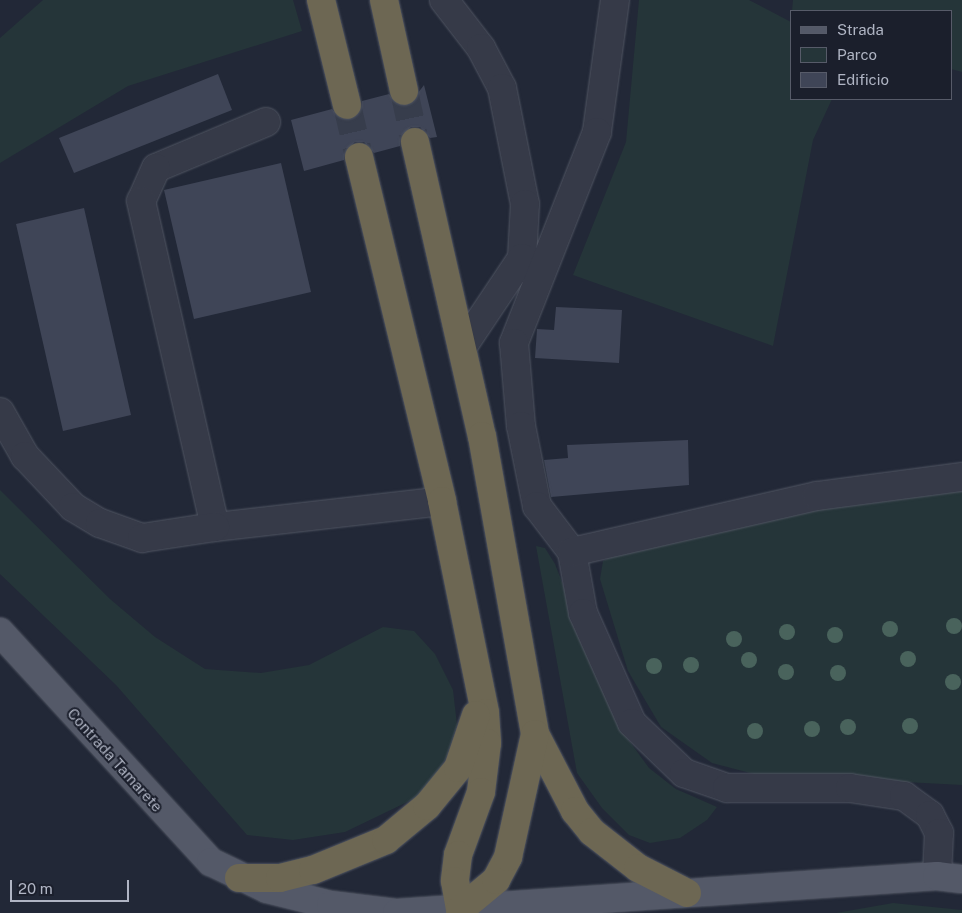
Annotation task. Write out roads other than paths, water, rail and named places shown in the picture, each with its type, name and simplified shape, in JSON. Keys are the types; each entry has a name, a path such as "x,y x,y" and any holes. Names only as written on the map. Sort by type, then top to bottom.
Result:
{"highway":[{"path":"321,0 347,105"},
{"path":"384,0 404,91"},
{"path":"415,142 463,346 535,734 574,811 592,832 638,868 687,893"},
{"path":"359,157 442,501 480,684 487,743 481,792 458,855 455,881 460,910"},
{"path":"239,878 280,878 329,866 386,840 412,820 458,768 475,722 480,684"},
{"path":"460,910 496,880 508,857 535,734"}],"main road":[{"name":"Contrada Tamarete","path":"0,632 197,850 239,878 331,905 396,913 687,893 950,878"}],"street":[{"path":"444,0 481,48 502,88 525,204 522,258 463,346"},
{"path":"615,0 597,132 514,342 521,426 537,506 572,552 583,613 632,723 684,773 727,788 850,788 904,796 930,815 938,833 950,878"},
{"path":"216,527 141,200 156,168 266,122"},
{"path":"0,412 25,456 73,507 100,523 142,538 216,527 442,501"},
{"path":"572,552 817,496 962,477"}],"tunnel":[{"path":"404,91 415,142"},
{"path":"347,105 359,157"}]}
